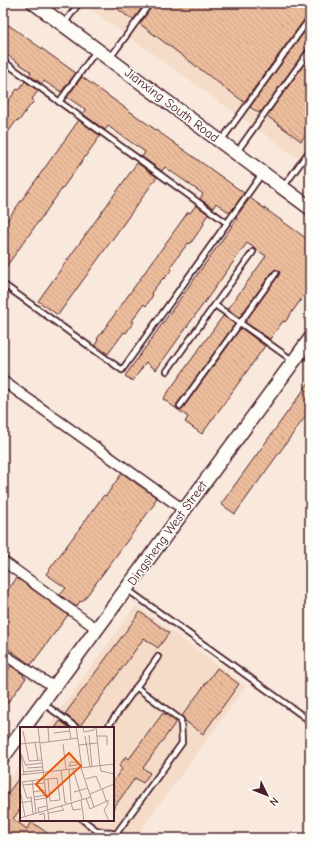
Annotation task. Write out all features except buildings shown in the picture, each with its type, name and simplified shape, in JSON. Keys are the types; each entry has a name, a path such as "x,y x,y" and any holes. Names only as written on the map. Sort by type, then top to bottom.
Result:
{"main road":[{"name":"Jianxing South Road","path":"39,4 63,25 310,208"},
{"name":"Dingsheng West Street","path":"25,727 310,338"},
{"path":"3,758 20,734"}],"street":[{"path":"3,381 184,510"},
{"path":"3,561 97,629"},
{"path":"3,654 54,687"}],"lane":[{"path":"63,25 79,3"},
{"path":"110,59 150,3"},
{"path":"221,141 310,18"},
{"path":"59,102 97,50"},
{"path":"236,153 310,50"},
{"path":"3,61 227,223"},
{"path":"283,188 310,150"},
{"path":"3,284 122,370 263,173"},
{"path":"167,371 253,252"},
{"path":"180,406 276,272"},
{"path":"215,305 293,361"},
{"path":"126,589 310,721"},
{"path":"108,727 158,657"},
{"path":"84,821 96,830 116,834 182,743 181,720 136,687"},
{"path":"43,703 76,727"}],"shaded area":[{"path":"82,3 310,3 310,167"},
{"path":"136,605 246,686 135,838 3,838 3,788 20,764 20,821 114,821 114,727 48,727"}]}
